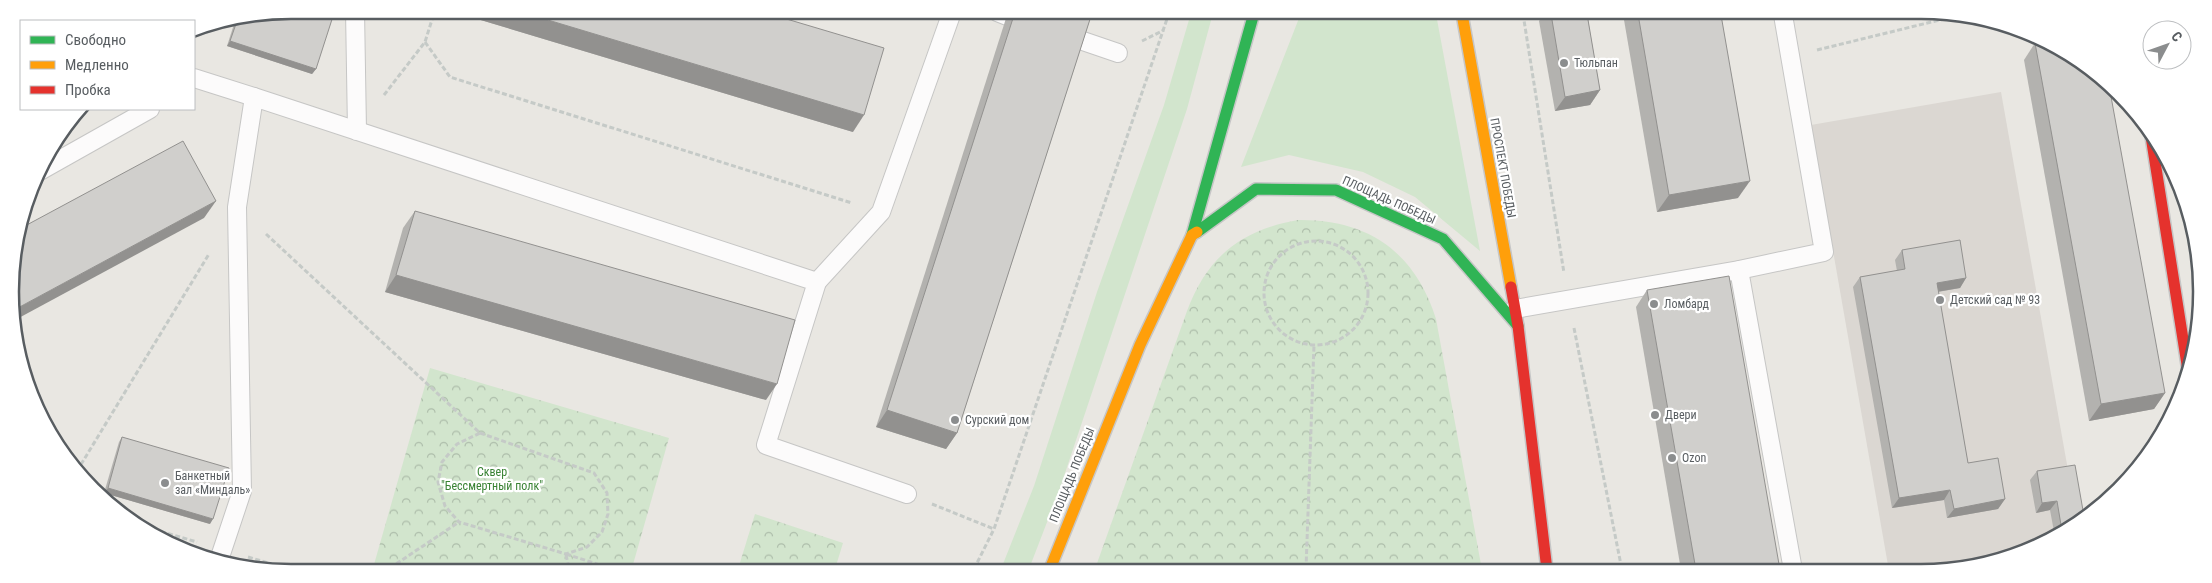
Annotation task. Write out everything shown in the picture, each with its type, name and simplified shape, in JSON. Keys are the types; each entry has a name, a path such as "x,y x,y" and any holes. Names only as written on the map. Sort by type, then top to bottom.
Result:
{"main road":[{"path":"1192,234 1252,19"},
{"name":"ПРОСПЕКТ ПОБЕДЫ","path":"1463,19 1518,326"},
{"path":"2153,149 2187,351"},
{"name":"ПЛОЩАДЬ ПОБЕДЫ","path":"1052,564 1140,345 1192,234 1256,189 1336,190 1443,239 1518,326"},
{"path":"1518,326 1546,564"}],"lane":[{"path":"355,19 357,131"},
{"path":"907,494 766,445 817,282 882,212 950,19"},
{"path":"1515,309 1739,270 1824,252 1784,19"},
{"path":"1077,39 1118,54"},
{"path":"196,81 254,97 817,282"},
{"path":"221,555 242,491 237,207 254,97"},
{"path":"50,165 148,110"},
{"path":"1739,270 1792,564"}],"path":[{"path":"357,131 425,42 431,19"},
{"path":"976,564 994,529 1167,19"},
{"path":"1790,56 1942,19"},
{"path":"425,42 450,76 882,212"},
{"path":"237,207 480,433 594,473 606,493 608,514 602,532 586,547 566,554"},
{"path":"1319,240 1338,245 1355,257 1363,268 1368,288 1366,309 1360,321 1351,332 1334,342 1314,345 1294,340 1278,328 1267,311 1264,290 1269,270 1280,254 1298,244 1319,240"},
{"path":"81,465 212,250"},
{"path":"1306,564 1314,345"},
{"path":"480,433 457,444 442,462 438,482 445,506 459,522 597,564"},
{"path":"907,494 994,529"},
{"path":"396,564 459,522"},
{"path":"566,554 568,564"}],"shaded area":[{"name":"Детский сад № 93","path":"2001,92 2076,515 2057,528 2008,550 1974,559 1938,564 1888,564 1811,125"}],"green space":[{"path":"1189,19 1211,19 1187,109 1059,491 1031,564 1003,564 1034,486 1097,292 1164,105"},
{"path":"1299,19 1437,19 1480,251 1415,197 1363,172 1289,155 1241,167"},
{"path":"1298,220 1323,221 1367,233 1385,244 1402,258 1427,295 1436,319 1481,564 1097,564 1195,292 1216,261 1229,249 1259,231"},
{"name":"Сквер \"Бессмертный полк\"","path":"430,368 669,438 633,564 374,564"},
{"path":"755,514 843,543 837,564 740,564"}],"building":[{"path":"274,19 332,19 316,69 230,41 236,25 238,24"},
{"path":"545,19 787,19 884,48 864,115"},
{"path":"1013,19 1090,19 957,433 887,410"},
{"path":"1552,19 1588,19 1600,90 1565,97"},
{"path":"1639,19 1722,19 1750,181 1669,195"},
{"path":"2035,44 2057,55 2087,75 2111,97 2165,393 2101,404"},
{"path":"183,141 216,201 19,307 19,274 27,225"},
{"path":"415,211 795,320 777,384 396,275"},
{"path":"1960,240 1966,278 1937,283 1968,463 1998,458 2005,499 1954,509 1950,490 1899,498 1860,277 1905,269 1902,250"},
{"path":"1729,276 1779,564 1695,564 1647,290"},
{"name":"Банкетный зал «Миндаль»","path":"122,437 229,468 213,519 108,488"},
{"path":"2075,465 2083,511 2061,525 2057,501 2042,503 2037,471"}],"traffic: fast":[{"path":"1192,235 1252,19"},
{"path":"1197,232 1256,189 1336,190 1443,239 1518,326"}],"traffic: slow":[{"path":"1463,19 1511,287"},
{"path":"1052,564 1140,345 1192,235 1197,232"}],"traffic: jam":[{"path":"2153,149 2186,355"},
{"path":"1511,287 1518,326 1546,564"}],"place":[{"name":"Тюльпан","path":"1564,63"},
{"name":"Детский сад № 93","path":"1940,300"},
{"name":"Ломбард","path":"1654,304"},
{"name":"Двери","path":"1655,415"},
{"name":"Сурский дом","path":"955,420"},
{"name":"Ozon","path":"1672,458"},
{"name":"Банкетный зал «Миндаль»","path":"165,483"}]}
